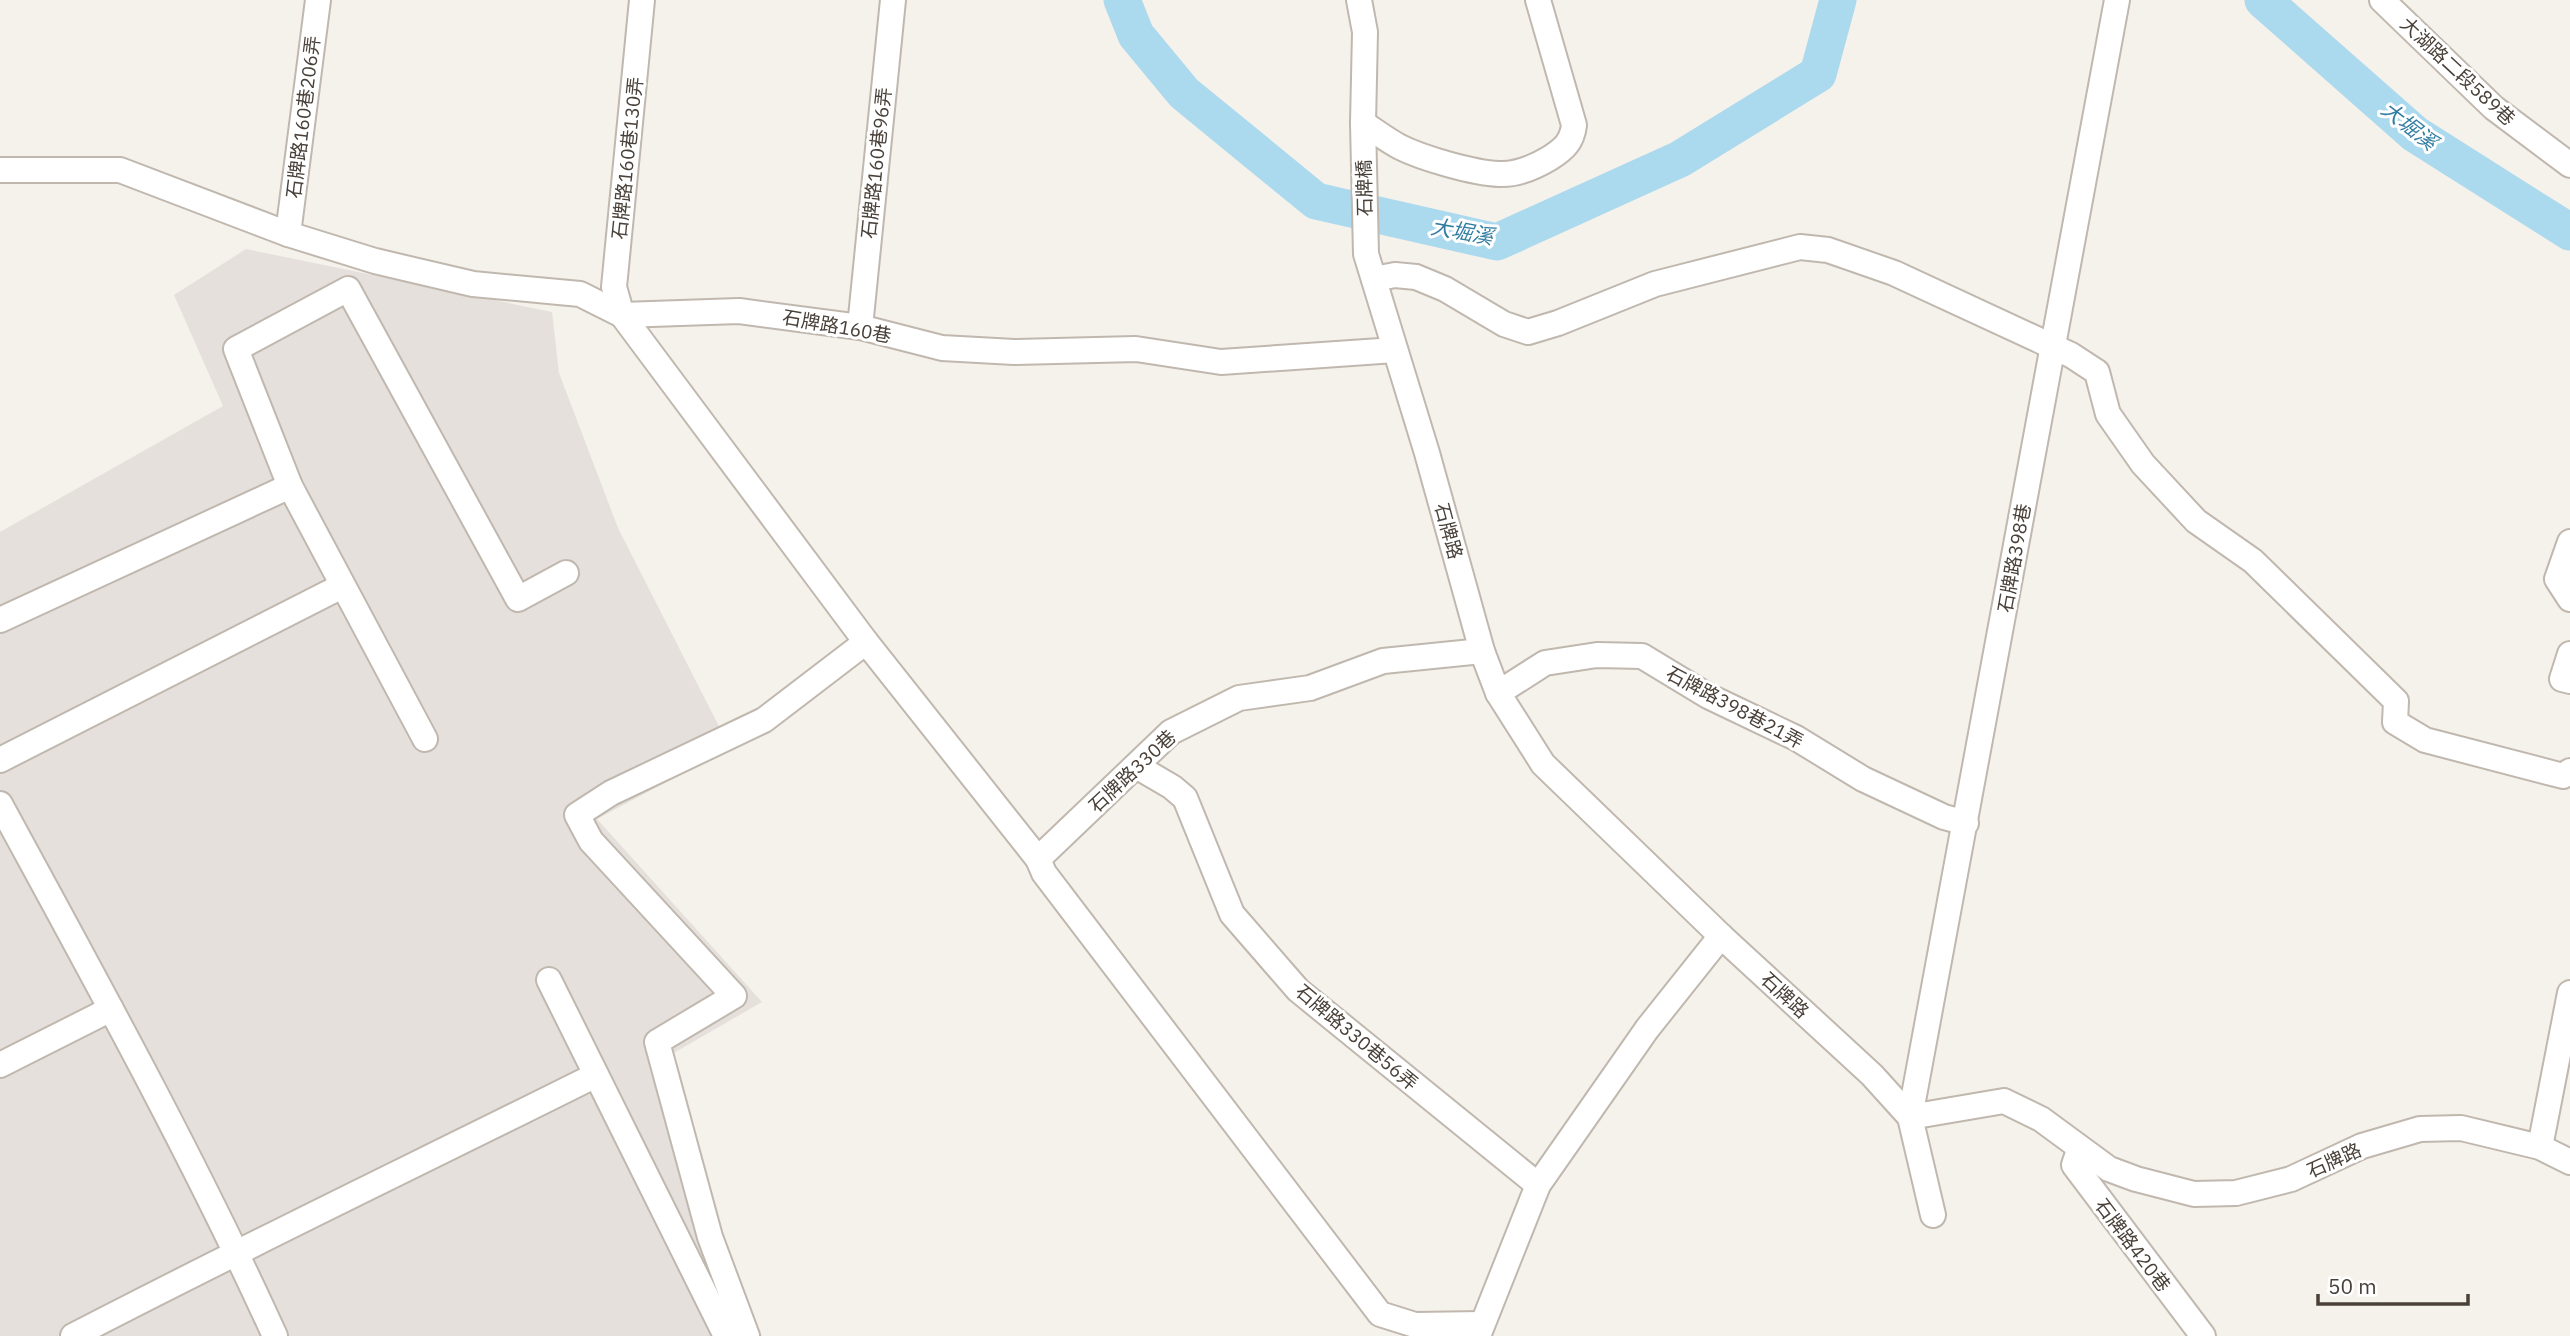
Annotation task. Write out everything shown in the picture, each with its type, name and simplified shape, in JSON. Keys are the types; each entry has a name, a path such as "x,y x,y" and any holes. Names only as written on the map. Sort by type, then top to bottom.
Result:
{"street":[{"name":"石牌路160巷206弄","path":"288,234 318,0"},
{"name":"石牌路160巷130弄","path":"622,315 614,287 642,0"},
{"name":"石牌路160巷96弄","path":"860,327 893,0"},
{"path":"1359,0 1365,32 1363,123 1399,146 1436,161 1499,174 1522,171 1543,162 1563,150 1572,139 1574,125 1538,0"},
{"name":"石牌路398巷","path":"1910,1117 2117,0"},
{"name":"大湖路二段589巷","path":"2382,0 2494,108 2570,165"},
{"name":"石牌橋","path":"1363,123 1366,254"},
{"name":"石牌路160巷","path":"0,170 120,170 288,234 375,261 473,285 580,294 622,315 739,311 860,327 942,348 1014,352 1136,349 1221,362 1395,350"},
{"path":"1374,279 1395,275 1416,277 1446,289 1504,324 1528,332 1558,323 1655,284 1800,247 1828,250 1894,274 2071,355 2097,372 2108,414 2144,464 2196,521 2253,561 2396,701 2395,722 2425,740 2563,776 2570,771"},
{"name":"石牌路","path":"1366,254 1427,453 1482,651 1498,693 1543,764 1721,936 1872,1075 1910,1117 2004,1101 2041,1119 2079,1150 2109,1169 2194,1194 2236,1193 2291,1179 2362,1146 2420,1129 2461,1128 2540,1147 2570,1162"},
{"path":"425,739 289,486 236,349 348,289 518,599 566,573"},
{"path":"622,315 866,642 1038,859 1044,873 1380,1314 1415,1325 1480,1330 1538,1185 1647,1029 1721,936"},
{"path":"0,620 289,486"},
{"path":"2570,542 2557,579 2570,599"},
{"path":"0,761 342,586"},
{"path":"747,1336 710,1237 657,1042 734,996 591,841 577,815 611,793 764,720 866,642"},
{"name":"石牌路330巷","path":"1038,859 1171,732 1239,698 1310,688 1383,661 1482,651"},
{"path":"2570,654 2562,678 2570,681"},
{"name":"石牌路398巷21弄","path":"1498,693 1545,663 1597,655 1642,656 1708,696 1796,738 1863,779 1944,817 1966,823"},
{"name":"石牌路330巷56弄","path":"1136,766 1172,787 1185,798 1232,914 1298,990 1538,1185"},
{"path":"0,804 111,1009 236,1251 275,1336"},
{"path":"549,980 726,1336"},
{"path":"2540,1147 2570,993"},
{"path":"0,1065 111,1009"},
{"path":"74,1336 236,1251 329,1208 596,1075"},
{"path":"1910,1117 1933,1215"},
{"name":"石牌路420巷","path":"2079,1150 2074,1165 2203,1336"}],"shaded area":[{"path":"246,249 552,312 559,373 618,528 730,748 597,819 762,1002 672,1054 730,1266 762,1336 0,1336 0,532 223,406 174,295"}],"waterway":[{"name":"大堀溪","path":"1122,0 1136,35 1184,93 1316,201 1497,242 1680,159 1818,74 1838,0"},
{"name":"大堀溪","path":"2263,0 2415,134 2570,232"}]}
